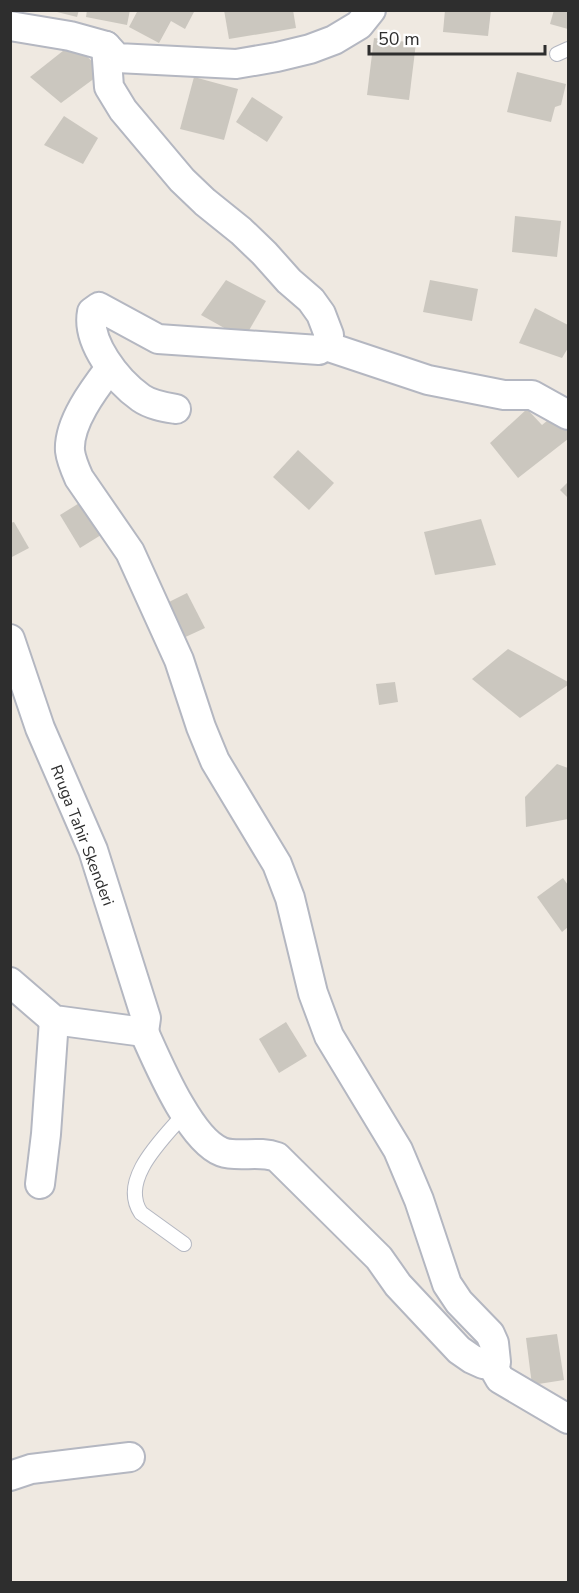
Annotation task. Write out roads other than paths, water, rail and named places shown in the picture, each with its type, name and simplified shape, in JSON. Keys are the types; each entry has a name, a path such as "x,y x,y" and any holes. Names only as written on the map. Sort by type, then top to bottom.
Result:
{"street":[{"path":"10,26 70,36 106,46 117,58 236,64 299,52 334,40 359,26 371,10"},
{"path":"106,46 109,87 123,110 182,180 248,238 289,281 311,300 321,314 329,335 326,346"},
{"path":"176,409 162,407 142,399 122,382 110,368 96,343 90,323 92,312 99,307 158,339 315,350 326,346 428,380 504,394 532,394 568,414"},
{"path":"110,368 95,388 77,422 70,442 70,453 79,478 130,552 179,660 214,761 276,864 290,898 313,993 328,1036 398,1150 419,1200 447,1284 459,1302 484,1326 494,1343 496,1362 492,1365 500,1379 568,1419"},
{"name":"Rruga Tahir Skenderi","path":"10,639 40,728 93,850 146,1018 144,1032 170,1088 185,1113 206,1142 221,1152 266,1153 277,1157 379,1258 398,1285 459,1350 483,1364 492,1365"},
{"path":"10,982 54,1020 144,1032"},
{"path":"40,1184 54,1020"},
{"path":"10,1476 31,1469 130,1457"}],"lane":[{"path":"184,1244 141,1213 136,1206 136,1187 139,1170 147,1157 185,1113"}]}
